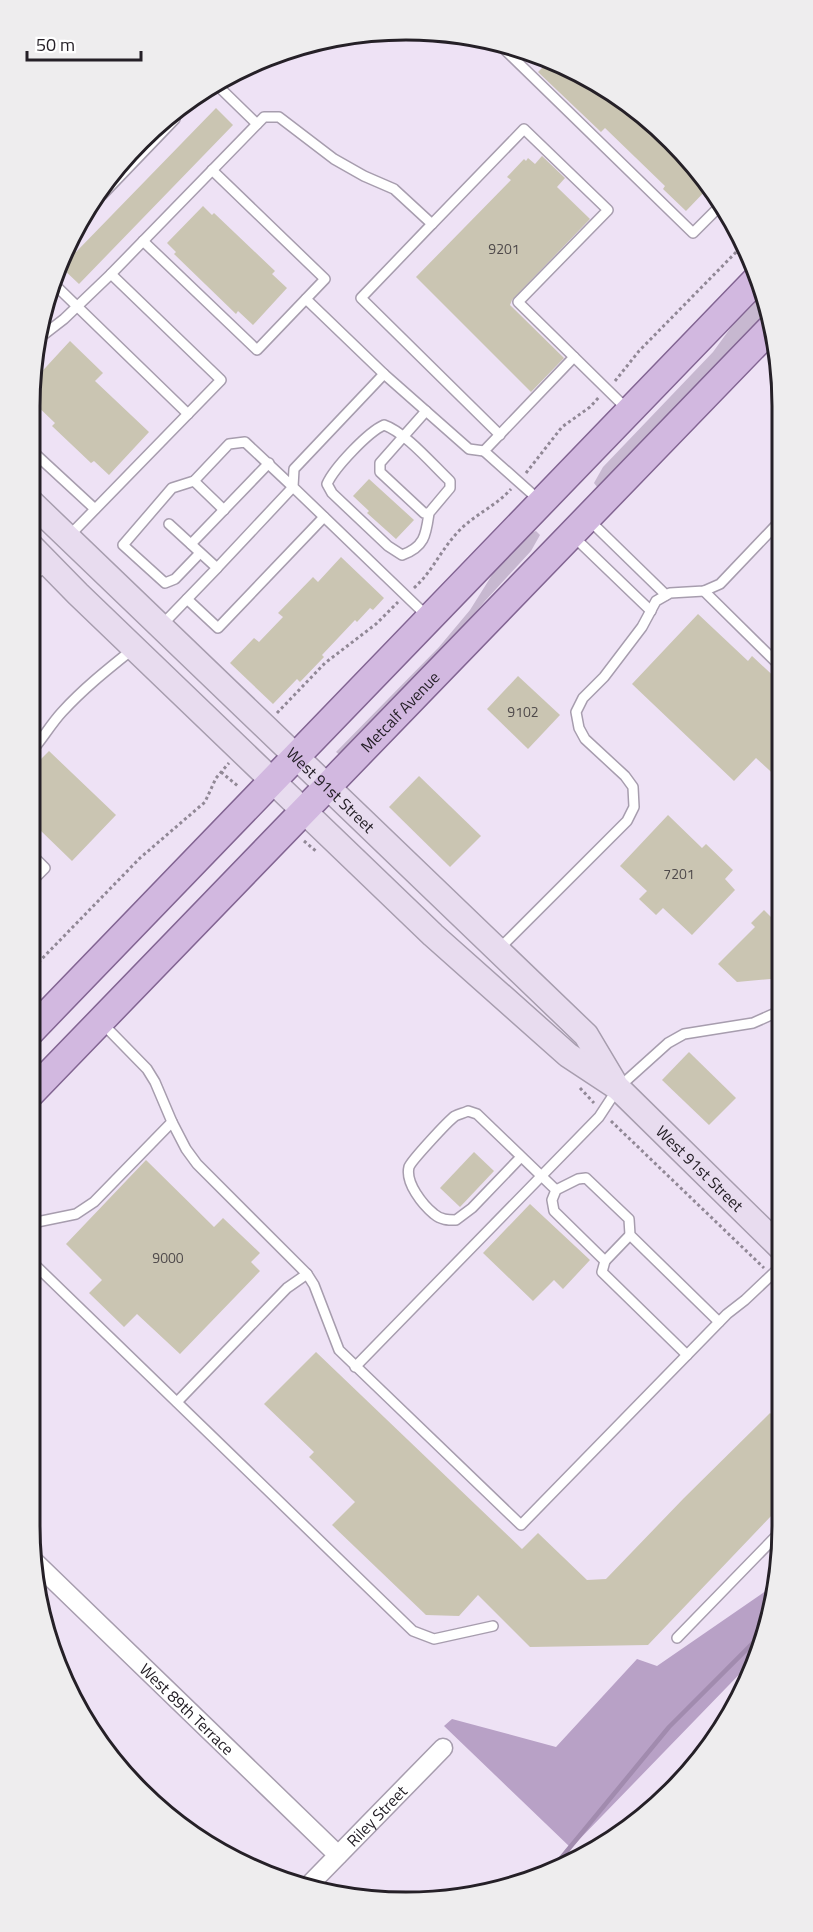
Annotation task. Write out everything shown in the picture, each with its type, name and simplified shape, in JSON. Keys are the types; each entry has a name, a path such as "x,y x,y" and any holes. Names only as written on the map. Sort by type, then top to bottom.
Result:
{"main road":[{"path":"40,1022 751,285"},
{"name":"Metcalf Avenue","path":"40,1084 765,334"},
{"path":"542,503 579,526"}],"street":[{"name":"West 91st Street","path":"40,510 586,1035 618,1088"},
{"path":"40,534 50,543 60,544 68,537"},
{"path":"48,563 66,551 115,597 137,603"},
{"name":"West 91st Street","path":"40,555 433,935 568,1055 618,1088 772,1239"},
{"name":"West 89th Terrace","path":"44,1570 338,1855"},
{"name":"Riley Street","path":"314,1880 442,1748"}],"lane":[{"path":"513,57 693,233 715,211"},
{"path":"223,91 257,124"},
{"path":"49,331 111,274 264,117 279,117 334,159 394,189 432,224"},
{"path":"500,435 361,298 524,129 608,210 518,302 629,412"},
{"path":"143,241 257,350 325,279 212,170"},
{"path":"68,537 221,380 111,274"},
{"path":"60,290 188,414"},
{"path":"306,299 384,374 469,449 484,451 542,503"},
{"path":"484,451 574,357"},
{"path":"161,626 293,486 294,469 384,374"},
{"path":"426,411 380,463 380,472 424,513 429,513"},
{"path":"384,425 395,429 403,437 450,481 450,488 429,513 426,534 420,545 402,555 388,546 339,500 327,484 331,476 376,429 384,425"},
{"path":"200,553 175,579 165,583 123,545 172,488 194,481 229,444 245,442 430,619"},
{"path":"40,458 95,509"},
{"path":"191,544 269,464"},
{"path":"194,481 224,510"},
{"path":"187,599 218,628 324,517"},
{"path":"169,524 217,568"},
{"path":"579,526 666,595"},
{"path":"579,526 651,610"},
{"path":"498,950 627,821 634,807 633,787 625,776 585,739 579,728 576,712 583,698 604,677 642,627 656,601 670,593 704,591 720,584 772,529"},
{"path":"40,571 48,563"},
{"path":"704,591 772,658"},
{"path":"40,743 60,714 90,683 135,648"},
{"path":"355,1367 599,1117 618,1088 668,1043 684,1034 753,1023 772,1014"},
{"path":"100,1022 147,1069 186,1149 197,1164 307,1274 314,1285 339,1350 521,1526 719,1322 772,1274"},
{"path":"522,1157 463,1216 456,1220 442,1219 435,1215 418,1196 408,1174 410,1164 455,1116 468,1111 477,1114 522,1157 541,1176 556,1190"},
{"path":"40,1221 76,1214 94,1202 172,1122"},
{"path":"605,1261 554,1211 552,1200 556,1190 578,1179 586,1178 629,1219 630,1235 719,1322"},
{"path":"630,1235 605,1261 602,1272 687,1355"},
{"path":"40,1270 413,1631 434,1639 493,1626"},
{"path":"177,1402 287,1288 307,1274"},
{"path":"676,1638 772,1540"}],"path":[{"path":"265,725 325,663 376,624 422,580 455,535 471,519 502,500 536,463 562,427 590,407 622,374 639,351 738,251"},
{"path":"40,961 140,858 205,802 216,778 241,750"}],"shaded area":[{"path":"755,297 761,316 753,330 598,488 594,483 603,467 713,352"},
{"path":"536,531 540,535 531,551 428,669 342,757 336,752 439,647 470,610 497,567 528,534"},
{"path":"766,1591 760,1620 743,1671 571,1848 444,1726 452,1719 556,1747 637,1659 657,1666"}],"building":[{"path":"543,67 547,68 610,102 648,131 682,165 703,193 686,211 663,189 665,186 605,128 601,132 538,72"},
{"path":"216,108 233,125 79,284 66,272 76,252"},
{"path":"542,156 565,178 557,187 590,219 512,300 510,305 564,358 531,392 416,277 511,180 507,177 524,159 526,161 528,158 535,164"},
{"path":"203,206 212,215 214,213 275,271 272,274 287,288 253,325 238,311 236,314 174,254 176,252 167,243"},
{"path":"70,341 103,373 95,381 149,432 109,475 94,461 91,463 52,426 55,423 40,409 43,371"},
{"path":"369,479 414,520 396,539 367,513 369,511 353,496"},
{"path":"341,557 384,598 373,610 370,608 357,622 355,620 300,682 297,679 273,704 230,663 254,638 259,642 283,617 278,613 313,577 318,582"},
{"path":"698,614 748,661 752,656 772,675 772,773 756,758 734,781 632,684"},
{"path":"518,676 560,715 528,749 487,709"},
{"path":"49,751 116,815 72,861 40,830 40,760"},
{"path":"419,776 481,836 450,867 389,807"},
{"path":"668,815 702,848 706,844 733,870 725,879 735,890 692,935 663,908 656,915 639,899 647,891 620,866"},
{"path":"764,910 772,918 772,979 737,982 718,964 755,927 751,923"},
{"path":"689,1052 736,1098 709,1125 662,1080"},
{"path":"474,1152 494,1171 460,1207 440,1188"},
{"path":"146,1160 214,1227 223,1218 260,1253 251,1262 260,1271 180,1354 137,1314 124,1327 89,1293 102,1280 66,1244"},
{"path":"530,1204 590,1260 563,1289 554,1280 533,1301 483,1253"},
{"path":"316,1352 522,1549 538,1533 587,1580 606,1579 770,1413 772,1415 772,1515 648,1645 530,1647 478,1595 459,1616 426,1615 332,1525 355,1502 309,1457 314,1452 264,1404"}],"waterway":[{"path":"562,1857 669,1727 753,1643"}]}
